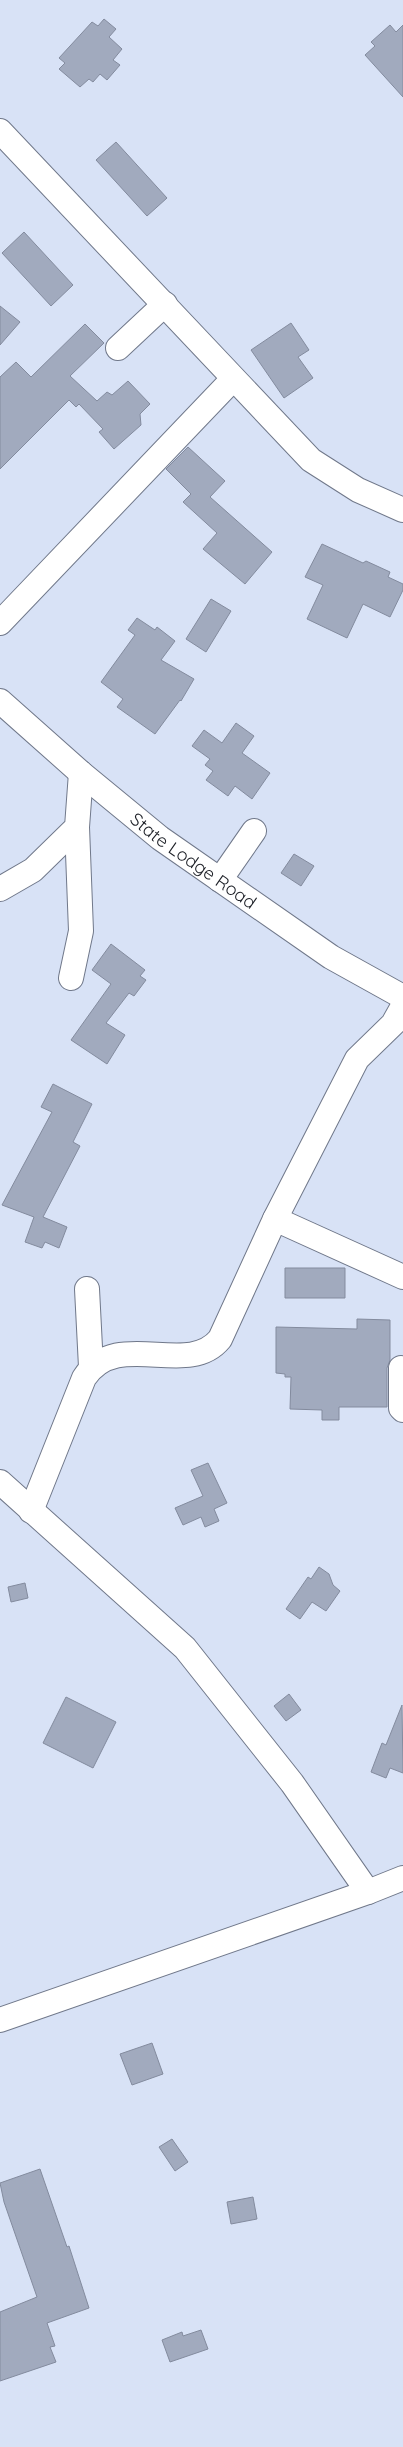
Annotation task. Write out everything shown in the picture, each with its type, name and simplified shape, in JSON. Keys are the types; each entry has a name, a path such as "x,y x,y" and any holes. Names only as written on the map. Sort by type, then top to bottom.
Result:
{"street":[{"path":"0,131 311,460 358,490 403,510"},
{"path":"118,348 165,304"},
{"path":"0,623 233,379"},
{"name":"State Lodge Road","path":"0,701 81,773 160,838 331,957 403,997"},
{"path":"71,978 81,931 77,827 81,773"},
{"path":"0,889 33,870 77,827"},
{"path":"220,880 254,831"},
{"path":"31,1511 84,1378 91,1367 117,1354 188,1354 211,1349 220,1339 275,1219 357,1059 392,1024 403,1006"},
{"path":"275,1219 403,1277"},
{"path":"87,1289 91,1367"},
{"path":"401,1368 401,1408 403,1410"},
{"path":"0,1482 185,1648 292,1783 368,1892"},
{"path":"0,2020 368,1892 403,1878"}],"building":[{"path":"104,19 116,29 109,37 122,49 113,60 120,65 107,80 100,74 93,82 89,79 80,87 59,69 65,63 59,58 92,22 98,26"},
{"path":"390,25 396,32 403,25 403,97 365,55 375,46 371,42"},
{"path":"116,142 167,198 147,216 96,160"},
{"path":"24,232 73,285 51,306 2,253"},
{"path":"0,306 20,322 0,345"},
{"path":"291,323 309,350 298,357 313,378 284,398 251,350"},
{"path":"85,324 104,343 70,376 97,401 107,392 112,395 128,381 150,404 140,414 141,425 114,449 99,432 103,429 79,404 76,407 69,400 0,469 0,377 16,362 31,377"},
{"path":"188,447 225,481 210,497 272,552 245,584 203,549 217,533 183,502 191,494 166,469"},
{"path":"322,544 363,563 366,561 390,572 388,577 403,584 403,590 390,617 363,604 347,638 307,619 323,585 305,577"},
{"path":"211,599 231,611 206,652 186,639"},
{"path":"137,618 155,630 157,627 175,641 161,660 194,679 181,701 155,734 117,707 123,699 101,682 135,635 128,630"},
{"path":"236,723 254,736 242,753 270,773 252,799 235,786 228,796 206,780 213,771 205,765 210,759 192,746 204,730 222,743"},
{"path":"294,854 314,866 301,886 281,873"},
{"path":"111,944 145,970 140,976 146,980 134,996 129,993 106,1023 125,1035 107,1064 71,1040 111,984 92,970"},
{"path":"53,1084 92,1104 73,1142 80,1146 43,1217 67,1227 59,1248 45,1242 42,1248 25,1242 34,1217 2,1205 52,1112 41,1107"},
{"path":"285,1268 345,1268 345,1298 285,1298"},
{"path":"357,1319 390,1320 387,1407 339,1407 339,1420 322,1420 322,1410 290,1409 291,1377 285,1377 285,1374 276,1373 276,1327 357,1329"},
{"path":"208,1463 227,1503 214,1509 219,1521 205,1527 201,1517 183,1525 175,1508 203,1496 191,1470"},
{"path":"319,1567 329,1574 333,1585 340,1591 326,1611 312,1602 300,1619 286,1609 308,1577 311,1579"},
{"path":"25,1583 28,1598 11,1602 8,1587"},
{"path":"289,1694 301,1710 286,1721 274,1706"},
{"path":"66,1697 116,1722 93,1768 43,1743"},
{"path":"402,1705 403,1773 390,1768 386,1778 371,1772 382,1743 386,1745"},
{"path":"152,2043 163,2074 132,2085 120,2054"},
{"path":"172,2139 188,2162 175,2171 159,2147"},
{"path":"40,2169 67,2247 69,2246 89,2308 47,2323 55,2346 50,2347 56,2362 0,2381 0,2312 37,2297 4,2202 0,2183"},
{"path":"253,2197 257,2219 231,2224 227,2202"},
{"path":"201,2330 208,2349 170,2362 162,2340 182,2332 183,2336"}]}
